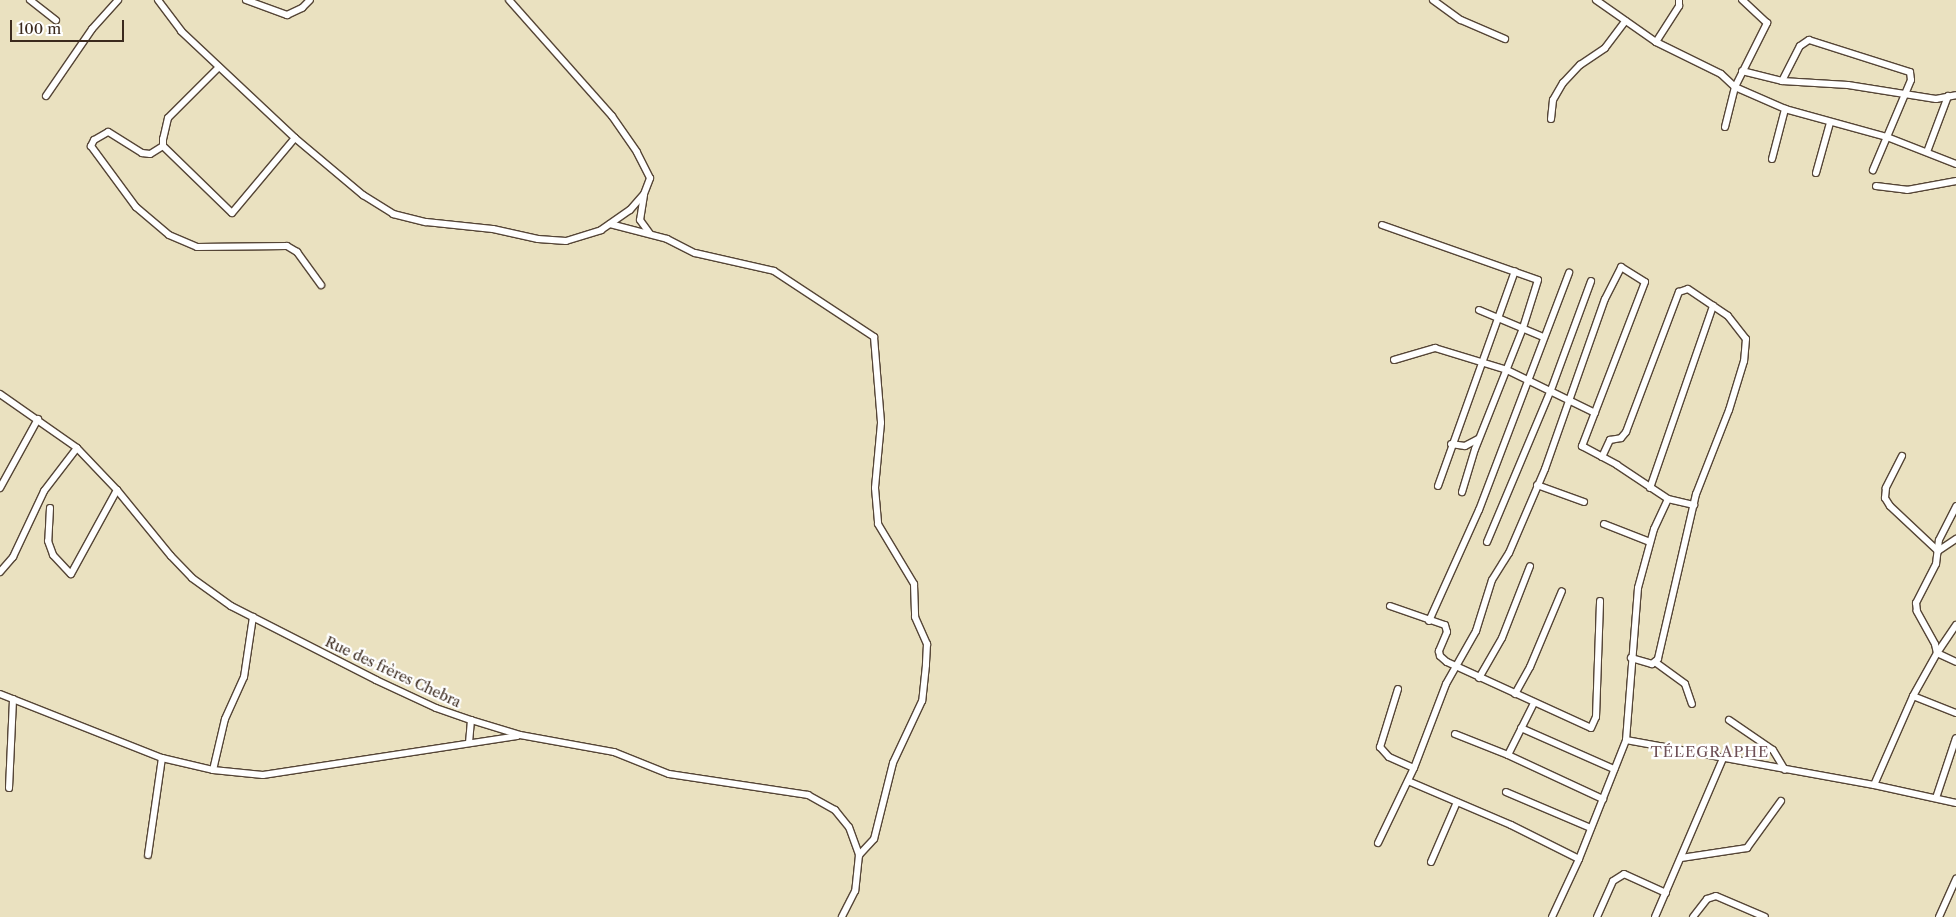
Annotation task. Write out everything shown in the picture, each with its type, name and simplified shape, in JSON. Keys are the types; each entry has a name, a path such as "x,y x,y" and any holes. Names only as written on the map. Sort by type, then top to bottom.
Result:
{"street":[{"path":"30,0 56,20"},
{"path":"46,96 92,30 118,0"},
{"path":"158,0 181,30 295,138 363,196 393,214 426,222 566,241 601,230 630,210 644,194"},
{"path":"246,0 287,15 302,8 310,0"},
{"path":"509,0 612,116 638,152 650,178 644,194 640,220 650,234"},
{"path":"1433,0 1461,20 1505,39"},
{"path":"1596,0 1656,42 1721,74 1735,87 1785,109 1830,123 1887,137 1956,164"},
{"path":"1656,42 1679,6 1679,0"},
{"path":"1725,127 1735,87 1767,24 1742,0"},
{"path":"1551,119 1554,100 1563,83 1580,65 1605,48 1625,20"},
{"path":"1782,81 1800,46 1809,40 1907,69 1912,75 1873,170"},
{"path":"164,146 168,118 219,67"},
{"path":"1742,71 1782,81 1848,85 1936,99 1956,95"},
{"path":"1927,152 1948,96"},
{"path":"1772,159 1785,109"},
{"path":"1816,173 1830,123"},
{"path":"164,146 150,154 142,153 108,132 94,140 91,146 136,207 169,235 198,247 287,246 297,252 322,285"},
{"path":"164,146 232,213 295,138"},
{"path":"1876,186 1907,190 1956,181"},
{"path":"610,224 650,234 695,253 774,271 874,337 881,423 875,488 878,524 914,584 916,617 926,644 926,666 922,701 893,763 874,839 859,855 855,891 842,917"},
{"path":"1382,225 1538,280 1523,328 1479,439 1462,492"},
{"path":"1378,843 1414,768 1426,731 1472,638 1492,580 1509,553 1572,399 1605,299 1621,268 1646,282 1582,444 1668,499 1694,505"},
{"path":"1438,486 1451,444 1484,363 1515,271"},
{"path":"1429,621 1479,510 1527,379 1569,273"},
{"path":"1487,542 1551,390 1591,281"},
{"path":"1602,457 1610,440 1621,438 1628,428 1679,292 1688,289 1728,316 1743,333 1746,353 1694,505 1655,662"},
{"path":"1650,488 1713,306"},
{"path":"1479,310 1543,337"},
{"path":"1394,360 1434,348 1507,370 1572,399 1595,413"},
{"name":"Rue des frères Chebra","path":"1,397 38,419 77,448 117,490 192,578 253,618 376,680 436,708 471,720 520,735 614,752 668,774 808,795 840,816 849,827 859,855"},
{"path":"0,488 38,419"},
{"path":"1451,444 1465,446 1479,439"},
{"path":"0,572 13,557 44,492 77,448"},
{"path":"1902,456 1886,488 1885,498 1900,517 1938,551"},
{"path":"1537,485 1584,502"},
{"path":"50,508 48,541 52,555 71,574 76,570 93,529 117,490"},
{"path":"1552,917 1591,828 1626,740 1638,588 1650,542 1668,499"},
{"path":"1936,653 1935,644 1917,611 1916,603 1936,564 1939,540 1956,506"},
{"path":"1604,524 1650,542"},
{"path":"1938,551 1956,539"},
{"path":"1479,678 1502,638 1530,566"},
{"path":"1515,694 1530,667 1562,591"},
{"path":"1390,606 1447,628 1440,656 1456,667 1585,727 1594,727 1600,601"},
{"path":"213,770 226,718 244,677 253,618"},
{"path":"1874,785 1913,696 1936,653 1956,625"},
{"path":"1936,653 1956,662"},
{"path":"1631,658 1655,662 1685,684 1692,704"},
{"path":"1398,689 1380,747 1389,757 1414,768"},
{"path":"0,694 162,758 213,770 263,775 520,735"},
{"path":"1913,696 1956,713"},
{"path":"9,788 13,699"},
{"path":"1508,755 1534,703"},
{"path":"469,743 471,720"},
{"path":"1729,720 1773,750 1785,770"},
{"path":"1521,728 1614,769"},
{"path":"1455,734 1508,755 1603,799"},
{"path":"1936,798 1956,738"},
{"path":"1626,740 1874,785 1956,803"},
{"path":"148,855 162,758"},
{"path":"1655,917 1723,758"},
{"path":"1408,782 1457,802 1578,859"},
{"path":"1506,792 1591,828"},
{"path":"1681,858 1746,848 1781,801"},
{"path":"1431,862 1457,802"},
{"path":"1597,917 1613,881 1624,874 1666,893"},
{"path":"1939,917 1956,879"},
{"path":"1693,917 1707,899 1716,896 1765,917"}],"district":[{"name":"TÉLEGRAPHE","path":"1710,752"}]}
